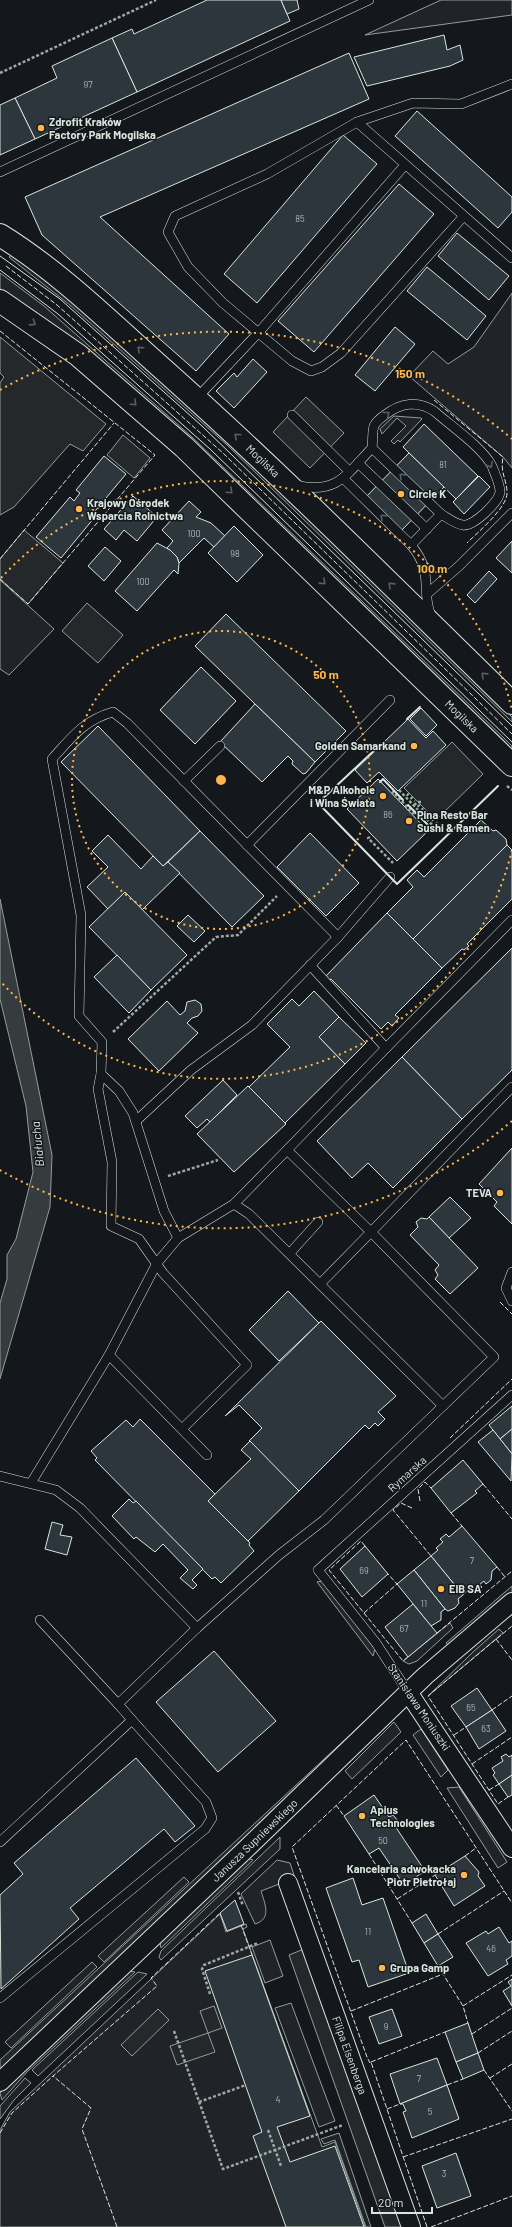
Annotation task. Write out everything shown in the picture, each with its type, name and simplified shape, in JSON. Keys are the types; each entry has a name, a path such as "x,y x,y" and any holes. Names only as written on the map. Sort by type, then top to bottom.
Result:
{"main road":[{"name":"Mogilska","path":"0,235 76,291 196,399 282,480 512,703"},
{"name":"Mogilska","path":"0,301 78,355 184,447 512,765"}],"street":[{"name":"Janusza Supniewskiego","path":"0,2082 226,1869 408,1692 512,1602"},
{"name":"Stanisława Moniuszki","path":"408,1692 512,1848"},
{"name":"Filipa Eisenberga","path":"288,1883 411,2227"}],"lane":[{"path":"0,172 369,0"},
{"path":"463,217 341,352 322,367 310,371 292,361 223,303 188,267 168,232 175,216 267,174 357,122 413,103 461,104 512,84"},
{"path":"357,122 463,217 512,258"},
{"path":"196,399 259,332 404,164"},
{"path":"282,480 300,486 332,486 343,478 372,448 374,426 382,417 398,406 413,404 428,406 482,454 491,465 498,481 500,489 498,498 477,520 467,525 458,524 441,514 372,448"},
{"path":"292,415 350,471"},
{"path":"358,463 427,529"},
{"path":"343,478 411,544 423,562 427,581 428,609 440,633"},
{"path":"427,594 459,566 512,513"},
{"path":"411,544 441,514"},
{"path":"247,846 390,700"},
{"path":"182,1429 247,1365 163,1273 139,1239 111,1226 112,1162 98,1090 101,1074 102,1042 79,1016 81,915 52,759 82,726 98,716 113,712 127,723 338,937"},
{"path":"184,781 220,746"},
{"path":"136,1121 191,1070 252,1025 338,937 390,877"},
{"path":"31,1483 109,1355 157,1263 178,1238 234,1204 512,920"},
{"path":"310,965 386,1048"},
{"path":"101,1074 119,1091 134,1113 164,1211 178,1238"},
{"path":"320,1284 512,1087"},
{"path":"118,1704 197,1628 279,1555 324,1520 494,1357 371,1232 287,1150"},
{"path":"234,1204 250,1214 443,1406"},
{"path":"290,1253 318,1222"},
{"path":"512,1272 506,1288 512,1301"},
{"path":"109,1355 207,1455"},
{"name":"Rymarska","path":"318,1570 512,1395"},
{"path":"0,1476 56,1490 80,1508 197,1628"},
{"name":"Stanisława Moniuszki","path":"318,1570 376,1643 408,1692"},
{"path":"0,1998 205,1829 212,1818 206,1802 40,1620"},
{"path":"0,1842 132,1720"}],"path":[{"path":"0,74 156,0"},
{"path":"399,790 438,830"},
{"path":"392,794 394,792 415,815 414,816"},
{"path":"405,805 410,801"},
{"path":"414,805 418,802 422,802"},
{"path":"370,836 368,838 398,868"},
{"path":"102,1042 216,937 238,935 287,886"},
{"path":"154,1180 218,1160"},
{"path":"238,1892 243,1906"},
{"path":"210,1994 202,1970 204,1965 258,1943"},
{"path":"174,2031 223,2169 343,2125"},
{"path":"199,2102 246,2085"},
{"path":"268,2130 281,2166"}],"shaded area":[{"path":"441,0 512,0 512,15 365,35"},
{"path":"12,255 79,307 245,457 512,717 512,722 227,445 70,305 9,257"},
{"path":"0,273 44,306 192,437 504,738 512,746 512,749 207,455 77,342 0,289"},
{"path":"512,293 512,468 503,457 409,376 433,351 448,364 474,347"},
{"path":"0,337 106,424 83,451 70,444 14,507 0,515 0,383 4,377 0,373"},
{"path":"306,397 344,433 310,468 273,432"},
{"path":"394,416 422,419 400,442 398,440 394,444 391,441 406,426 397,418 382,434 380,429"},
{"path":"123,435 150,458 134,478 107,455"},
{"path":"24,530 63,563 28,604 0,579 0,559"},
{"path":"0,580 54,629 9,675 0,669"},
{"path":"87,603 123,635 98,663 62,631"},
{"path":"452,742 483,774 436,820 404,788"},
{"path":"323,1581 375,1649 373,1656 317,1582"},
{"path":"512,1586 512,1594 450,1647 446,1643"},
{"path":"450,1623 453,1628 417,1661 409,1664 403,1661"},
{"path":"499,1629 503,1633 428,1696 473,1652"},
{"path":"365,1721 364,1729 0,2069 0,2060"},
{"path":"394,1722 401,1732 352,1779 345,1771"},
{"path":"421,1729 448,1770 441,1777 413,1735"},
{"path":"459,1787 507,1862 498,1868 447,1788"},
{"path":"280,1837 280,1849 161,1960 159,1957 161,1951"},
{"path":"247,1858 253,1860 161,1948 160,1943"},
{"path":"277,1860 290,1863 295,1878 261,1891 266,1910 264,1919 255,1924 241,1894"},
{"path":"184,1877 189,1882 104,1962 98,1956"},
{"path":"220,1914 226,1932 246,1924 247,1927 243,1929 322,2147 335,2142 365,2227 0,2227 0,2130 10,2112"},
{"path":"270,1940 283,1976 265,1983 252,1947"},
{"path":"304,1949 402,2227 385,2227 289,1955"},
{"path":"92,1962 97,1967 11,2048 5,2042"},
{"path":"129,1971 135,1972 27,2072 2,2100 0,2093 20,2071"},
{"path":"138,1972 147,1974 38,2076 32,2070"},
{"path":"291,2003 335,2121 319,2127 275,2008"},
{"path":"214,2006 222,2028 208,2033 200,2011"},
{"path":"158,2009 169,2020 132,2056 121,2045"},
{"path":"208,2033 215,2052 177,2065 170,2046"},
{"path":"25,2078 31,2083 14,2100 0,2119 0,2106"},
{"path":"339,2133 371,2227 366,2227 335,2140 324,2144 321,2139"}],"water":[{"name":"Białucha","path":"0,899 52,1155 50,1207 0,1379 0,1303 7,1279 7,1255 16,1239 33,1172 26,1106 0,999"}],"building":[{"path":"207,0 281,0 290,21 137,92 112,38 132,29 134,34"},
{"path":"281,0 297,0 299,9 287,14"},
{"path":"444,35 447,50 460,45 463,60 450,66 367,86 354,57"},
{"path":"112,38 137,92 35,139 15,98 57,78 52,66"},
{"path":"349,53 369,99 100,217 229,334 196,371 42,235 25,197"},
{"path":"15,98 35,139 0,155 0,105"},
{"path":"417,111 512,197 512,212 498,228 395,136"},
{"path":"343,135 377,164 257,303 224,274"},
{"path":"399,184 434,214 314,352 278,321"},
{"path":"457,233 509,276 489,300 438,256"},
{"path":"427,267 486,316 467,340 407,291"},
{"path":"395,327 415,344 375,391 355,375"},
{"path":"253,359 267,372 234,408 216,391 234,373 237,377"},
{"path":"424,424 478,476 456,499 403,447"},
{"path":"409,453 444,487 396,536 361,502"},
{"name":"Krajowy Ośrodek Wsparcia Rolnictwa","path":"104,456 126,474 91,516 94,518 61,558 36,537 70,497 74,501 80,493 76,490"},
{"path":"479,476 490,487 464,514 453,502"},
{"path":"133,496 157,517 137,541 124,530 116,540 104,529"},
{"path":"189,501 201,512 196,517 211,523 225,536 214,547 204,538 179,563 177,557 167,548 173,541 162,530"},
{"path":"234,526 263,555 237,582 208,553"},
{"path":"512,541 512,573 496,558"},
{"path":"157,543 170,550 177,557 179,563 178,574 174,570 137,611 115,591"},
{"path":"105,547 121,561 104,581 88,566"},
{"path":"489,571 497,579 475,603 467,595"},
{"path":"226,614 346,731 315,762 195,646"},
{"path":"201,667 236,701 195,744 160,710"},
{"path":"255,704 315,762 306,773 303,774 292,764 293,761 288,756 262,782 220,742"},
{"path":"421,708 437,725 426,736 410,719"},
{"path":"408,719 426,738 433,731 446,745 398,791 379,772 367,783 355,770"},
{"path":"98,726 200,831 163,866 61,762"},
{"path":"378,779 428,831 397,861 347,809"},
{"path":"481,820 493,831 496,830 506,839 507,845 413,939 387,913 413,887 407,880 417,870 424,877"},
{"path":"200,831 264,896 232,927 168,862"},
{"path":"310,833 359,883 326,916 277,867"},
{"path":"108,835 141,869 153,856 163,866 168,862 180,873 142,910 125,892 108,909 87,887 108,867 92,851"},
{"path":"507,845 512,850 512,899 467,944 469,946 464,950 462,949 442,968 413,939"},
{"path":"125,892 187,955 151,990 89,927"},
{"path":"387,913 442,968 395,1015 399,1018 392,1026 388,1022 381,1029 331,979 328,981 325,977"},
{"path":"188,915 205,931 194,942 177,926"},
{"path":"512,948 512,1070 462,1119 402,1057"},
{"path":"117,955 151,990 129,1013 94,977"},
{"path":"314,991 339,1017 319,1037 345,1064 285,1123 249,1087 290,1047 267,1024 292,999 299,1006"},
{"path":"195,1000 201,1004 202,1011 198,1016 192,1018 187,1023 198,1033 159,1071 128,1039 167,1001 180,1015 185,1011 187,1002"},
{"path":"339,1017 366,1043 345,1064 319,1037"},
{"path":"402,1057 462,1119 393,1188 368,1163 352,1178 317,1141"},
{"path":"223,1080 237,1095 210,1122 207,1119 197,1128 185,1116"},
{"path":"248,1086 286,1124 234,1172 197,1134"},
{"name":"TEVA","path":"512,1148 512,1224 494,1206 497,1202 479,1184"},
{"path":"450,1197 471,1218 449,1238 429,1217"},
{"path":"429,1217 478,1268 450,1294 435,1279 438,1275 435,1270 439,1265 410,1235 418,1227 416,1222 421,1218 427,1219"},
{"path":"288,1291 319,1323 279,1361 249,1330"},
{"path":"321,1321 396,1396 378,1412 385,1419 378,1426 375,1423 369,1429 365,1425 299,1491 249,1441 262,1428 239,1405 225,1416"},
{"path":"512,1406 512,1429 500,1439 489,1425"},
{"path":"140,1419 215,1494 208,1501 250,1543 249,1545 254,1551 221,1583 215,1577 212,1579 95,1460 97,1458 91,1451 126,1420 133,1427"},
{"path":"512,1429 512,1454 500,1439"},
{"path":"493,1430 512,1454 511,1481 478,1442"},
{"path":"250,1441 299,1491 248,1541 208,1501 251,1459 241,1450"},
{"path":"463,1460 483,1484 475,1491 477,1493 451,1513 431,1488"},
{"path":"129,1499 133,1503 136,1501 203,1569 192,1580 197,1585 193,1589 180,1578 188,1570 163,1544 155,1552 136,1537 134,1539 112,1516"},
{"path":"52,1522 63,1525 60,1535 72,1537 67,1555 45,1549"},
{"path":"462,1526 497,1567 492,1571 491,1580 486,1584 484,1581 479,1585 482,1587 476,1592 467,1591 463,1595 431,1556 438,1550 436,1548 443,1542 440,1539 446,1534 449,1537"},
{"path":"365,1546 388,1574 362,1597 340,1569"},
{"path":"431,1556 463,1595 458,1599 459,1603 455,1608 448,1611 414,1570"},
{"path":"414,1570 445,1609 441,1612 441,1620 431,1626 397,1584"},
{"path":"413,1604 437,1633 408,1657 385,1627"},
{"path":"214,1651 276,1721 218,1772 156,1702"},
{"path":"477,1688 492,1710 466,1727 451,1706"},
{"path":"492,1710 506,1731 479,1749 466,1727"},
{"path":"506,1754 509,1757 512,1755 512,1775 499,1784 493,1775 495,1773 492,1768 503,1761 501,1757"},
{"path":"136,1758 195,1826 175,1842 164,1829 70,1908 79,1919 1,1989 0,1895 23,1874 14,1863"},
{"path":"512,1775 512,1795 508,1797 499,1784"},
{"path":"374,1795 389,1817 393,1815 399,1822 395,1826 425,1871 404,1885 379,1848 369,1854 344,1816"},
{"path":"465,1856 479,1872 478,1876 485,1886 454,1906 435,1875"},
{"path":"353,1878 362,1905 383,1898 409,1973 368,1987 359,1960 352,1962 326,1888"},
{"path":"235,1900 244,1924 227,1931 220,1913"},
{"path":"426,1914 438,1934 424,1943 412,1923"},
{"path":"499,1927 509,1943 512,1941 512,1956 506,1960 508,1964 488,1976 466,1943 486,1931 488,1934"},
{"path":"438,1934 453,1957 438,1966 424,1943"},
{"path":"252,1955 310,2116 277,2127 290,2162 335,2146 364,2227 286,2227 253,2136 262,2132 205,1971"},
{"path":"512,1979 512,2006 503,1991 511,1986 508,1982"},
{"path":"392,2009 402,2036 379,2044 369,2017"},
{"path":"468,2023 478,2053 456,2062 445,2032"},
{"path":"478,2053 484,2070 463,2079 456,2062"},
{"path":"437,2058 447,2085 400,2104 390,2074"},
{"path":"447,2085 459,2119 412,2138 403,2112 406,2111 403,2104 400,2104"},
{"path":"456,2153 471,2196 437,2208 422,2166"}],"tram line":[{"path":"0,256 60,299 202,426 512,726"},
{"path":"0,270 58,314 210,449 512,742"}],"hedge":[{"path":"407,794 415,801"},
{"path":"418,805 437,824"}],"fence":[{"path":"6,266 57,305 224,454 512,734"},
{"path":"0,331 155,455 28,604 0,579"},
{"path":"434,400 503,457 502,468 507,488 506,499 491,520 467,543"},
{"path":"0,559 114,423"},
{"path":"500,1302 512,1314"},
{"path":"450,1438 512,1379"},
{"path":"420,1501 418,1489 425,1482 431,1488"},
{"path":"483,1484 512,1519"},
{"path":"412,1508 401,1503 393,1510 431,1556"},
{"path":"451,1513 462,1526"},
{"path":"365,1546 361,1541 329,1570 403,1661 408,1657"},
{"path":"497,1567 505,1577"},
{"path":"437,1633 512,1571"},
{"path":"364,1613 397,1584 388,1574"},
{"path":"508,1797 498,1804 428,1696 512,1626"},
{"path":"496,1639 512,1660"},
{"path":"492,1710 512,1696"},
{"path":"454,1735 466,1727"},
{"path":"472,1764 512,1737"},
{"path":"427,2227 371,2062 370,2063 367,2057 292,1847 406,1740 512,1903"},
{"path":"489,1790 499,1784"},
{"path":"336,1805 344,1816"},
{"path":"465,1856 476,1848"},
{"path":"369,1854 412,1923"},
{"path":"397,1899 435,1875"},
{"path":"438,1934 504,1891"},
{"path":"117,2227 82,2129 91,2108 53,2076 157,1986 151,1978 220,1913"},
{"path":"241,1925 252,1955"},
{"path":"438,1966 463,2006 468,2023"},
{"path":"351,2011 443,1974"},
{"path":"463,2006 512,1975"},
{"path":"472,2034 512,2008"},
{"path":"478,2053 512,2031"},
{"path":"371,2062 445,2032"},
{"path":"490,2078 512,2064"},
{"path":"484,2070 512,2111"},
{"path":"0,2133 12,2113 53,2076"},
{"path":"447,2085 463,2079"},
{"path":"387,2109 400,2104"},
{"path":"403,2157 512,2119"},
{"path":"431,2227 512,2196"}],"wall":[{"path":"407,719 420,707"},
{"path":"379,746 318,803 397,884 498,786"},
{"path":"380,782 383,779 403,800"},
{"path":"408,805 428,825 425,828"}],"place":[{"name":"Zdrofit Kraków Factory Park Mogilska","path":"41,128"},
{"name":"Circle K","path":"401,494"},
{"name":"Krajowy Ośrodek Wsparcia Rolnictwa","path":"79,509"},
{"name":"Golden Samarkand","path":"414,746"},
{"name":"M&P Alkohole i Wina Świata","path":"383,796"},
{"name":"Pina Resto Bar Sushi & Ramen","path":"409,821"},
{"name":"TEVA","path":"500,1193"},
{"name":"EIB SA","path":"441,1589"},
{"name":"Apius Technologies","path":"362,1816"},
{"name":"Kancelaria adwokacka Piotr Pietrołaj","path":"464,1875"},
{"name":"Grupa Gamp","path":"382,1968"}]}
